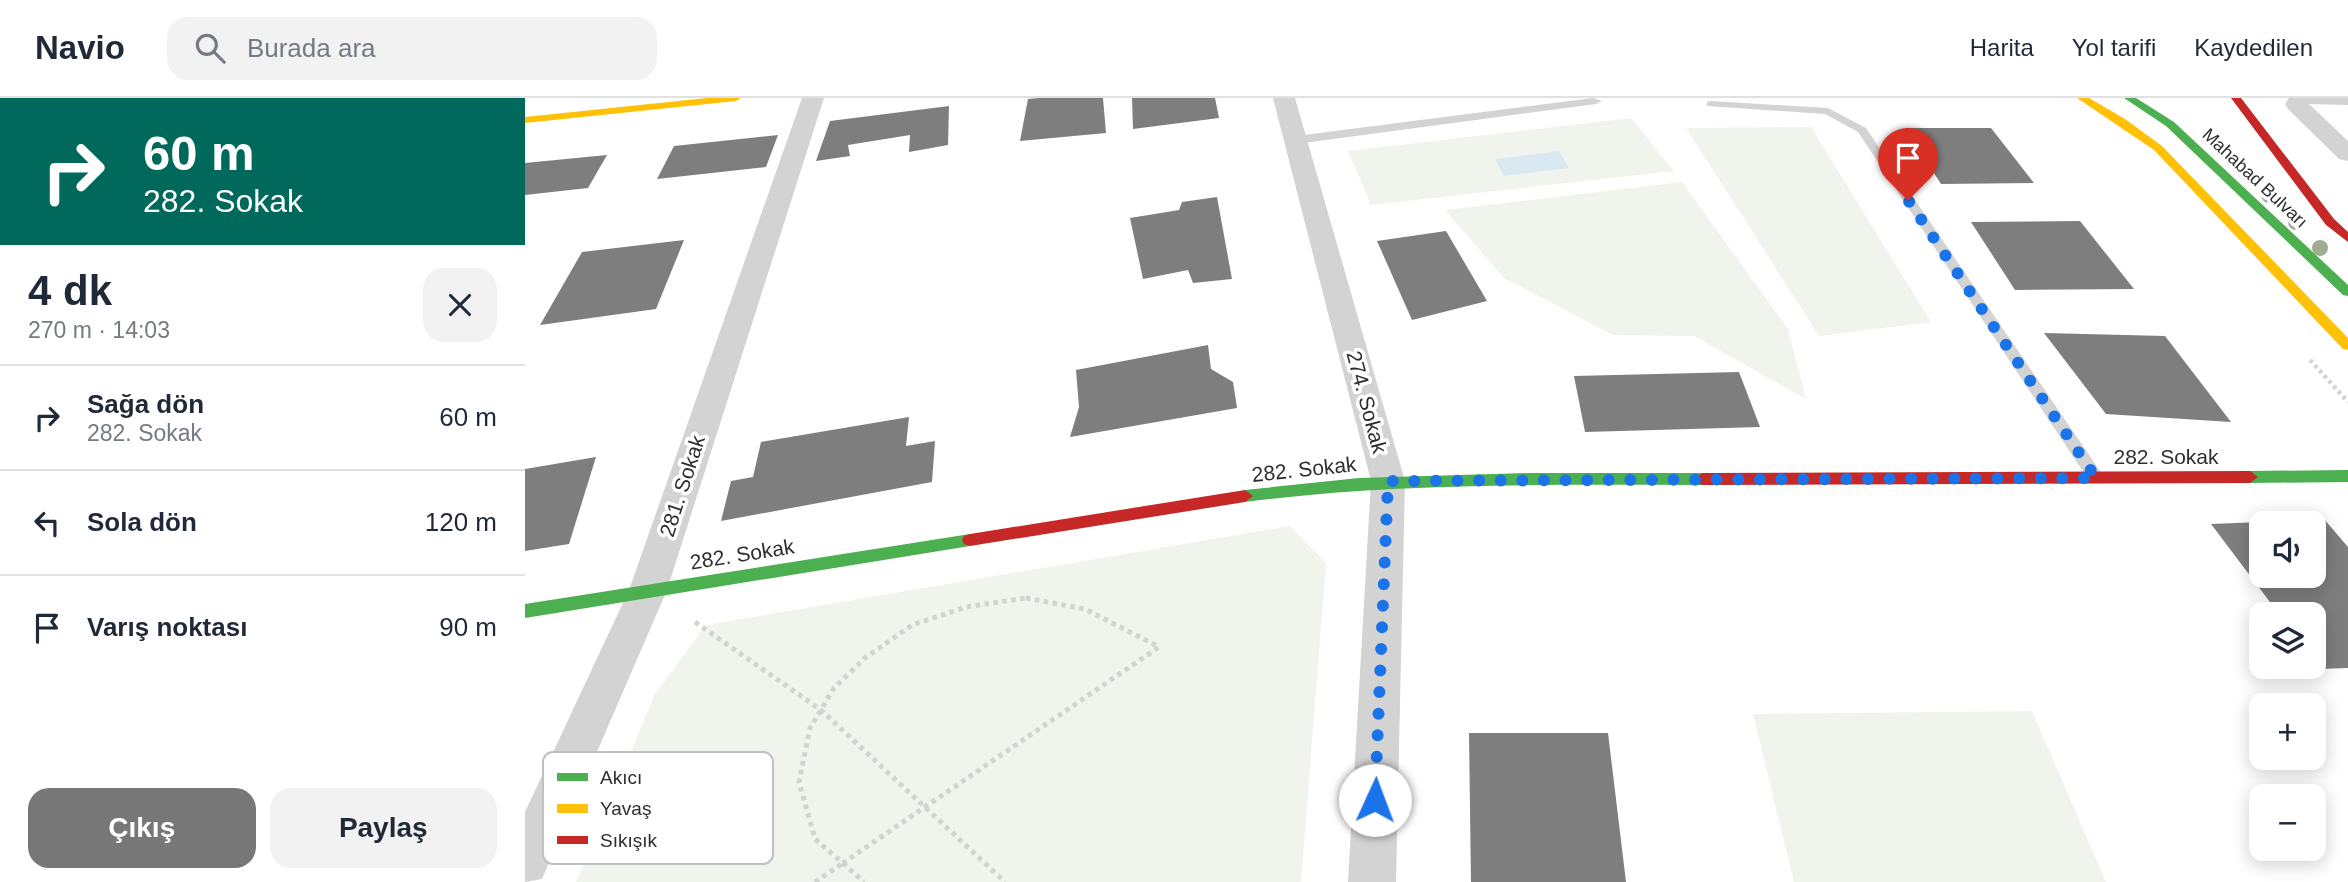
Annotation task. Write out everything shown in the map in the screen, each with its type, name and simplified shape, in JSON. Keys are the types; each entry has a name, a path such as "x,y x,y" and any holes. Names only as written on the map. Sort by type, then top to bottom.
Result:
{"main road":[{"path":"525,120 736,98"},
{"path":"2082,98 2122,121 2158,148 2348,346"},
{"name":"Mahabad Bulvarı","path":"2129,98 2170,124 2348,292"},
{"name":"Mahabad Bulvarı","path":"2236,98 2330,222 2348,238"},
{"name":"282. Sokak","path":"525,611 1292,489 1388,481 2348,476"}],"street":[{"name":"281. Sokak","path":"575,752 648,590 813,98"},
{"name":"274. Sokak","path":"1284,98 1388,481 1373,882"},
{"path":"2302,98 2296,104 2348,154"},
{"path":"2313,98 2348,98"},
{"name":"281. Sokak","path":"525,863 543,823"}],"lane":[{"path":"1296,139 1596,101"},
{"path":"1711,104 1828,111 1862,130 2096,478"}],"path":[{"path":"648,590 821,710 1005,882"},
{"path":"815,882 844,863 1159,647 1085,609 1026,597 965,607 912,625 865,658 834,688 810,728 799,782 815,839 844,863 864,882"}],"shaded area":[{"path":"1631,118 1674,171 1371,205 1348,151"},
{"path":"1811,127 1931,322 1819,336 1686,128"},
{"path":"1559,151 1569,168 1504,176 1495,159"},
{"path":"1682,182 1788,329 1806,399 1694,336 1613,335 1504,278 1445,210"},
{"path":"1290,526 1326,563 1301,882 576,882 584,864 773,864 773,752 631,752 655,694 706,625"},
{"path":"2032,711 2106,882 1794,882 1753,714"}],"building":[{"path":"1103,98 1106,133 1020,141 1028,99"},
{"path":"1132,98 1215,98 1219,118 1133,129"},
{"path":"949,106 948,145 909,152 910,135 848,145 850,156 816,161 830,121"},
{"path":"1905,128 1991,128 2034,183 1941,184"},
{"path":"778,135 766,167 657,179 674,146"},
{"path":"607,155 588,188 525,195 525,163"},
{"path":"1217,197 1232,279 1193,283 1188,270 1143,279 1130,218 1179,210 1182,202"},
{"path":"2080,221 2134,289 2015,290 1971,222"},
{"path":"1446,231 1487,301 1412,320 1377,241"},
{"path":"684,240 656,309 540,325 582,252"},
{"path":"2044,333 2165,336 2231,422 2106,414"},
{"path":"1208,345 1211,369 1233,382 1237,408 1070,437 1079,407 1076,370"},
{"path":"1739,372 1760,427 1585,432 1574,376"},
{"path":"909,417 906,446 935,441 932,482 721,521 731,481 753,477 761,442"},
{"path":"596,457 569,544 525,551 525,469"},
{"path":"2326,521 2348,547 2348,668 2326,669 2326,602 2270,602 2259,588 2326,588"},
{"path":"2249,522 2249,574 2211,524"},
{"path":"1469,733 1608,733 1626,882 1471,882"}],"traffic: fast":[{"path":"2129,98 2170,124 2348,292"},
{"path":"2250,477 2348,476"},
{"path":"1245,496 1416,481 1702,479"},
{"path":"525,611 970,540"}],"traffic: slow":[{"path":"525,120 736,98"},
{"path":"2082,98 2121,121 2158,148 2348,346"}],"traffic: jam":[{"path":"2236,98 2330,222 2348,238"},
{"path":"1702,479 2250,477"},
{"path":"970,540 1245,496"}],"route":[{"path":"1375,800 1388,481 2096,478 1908,200"}]}
